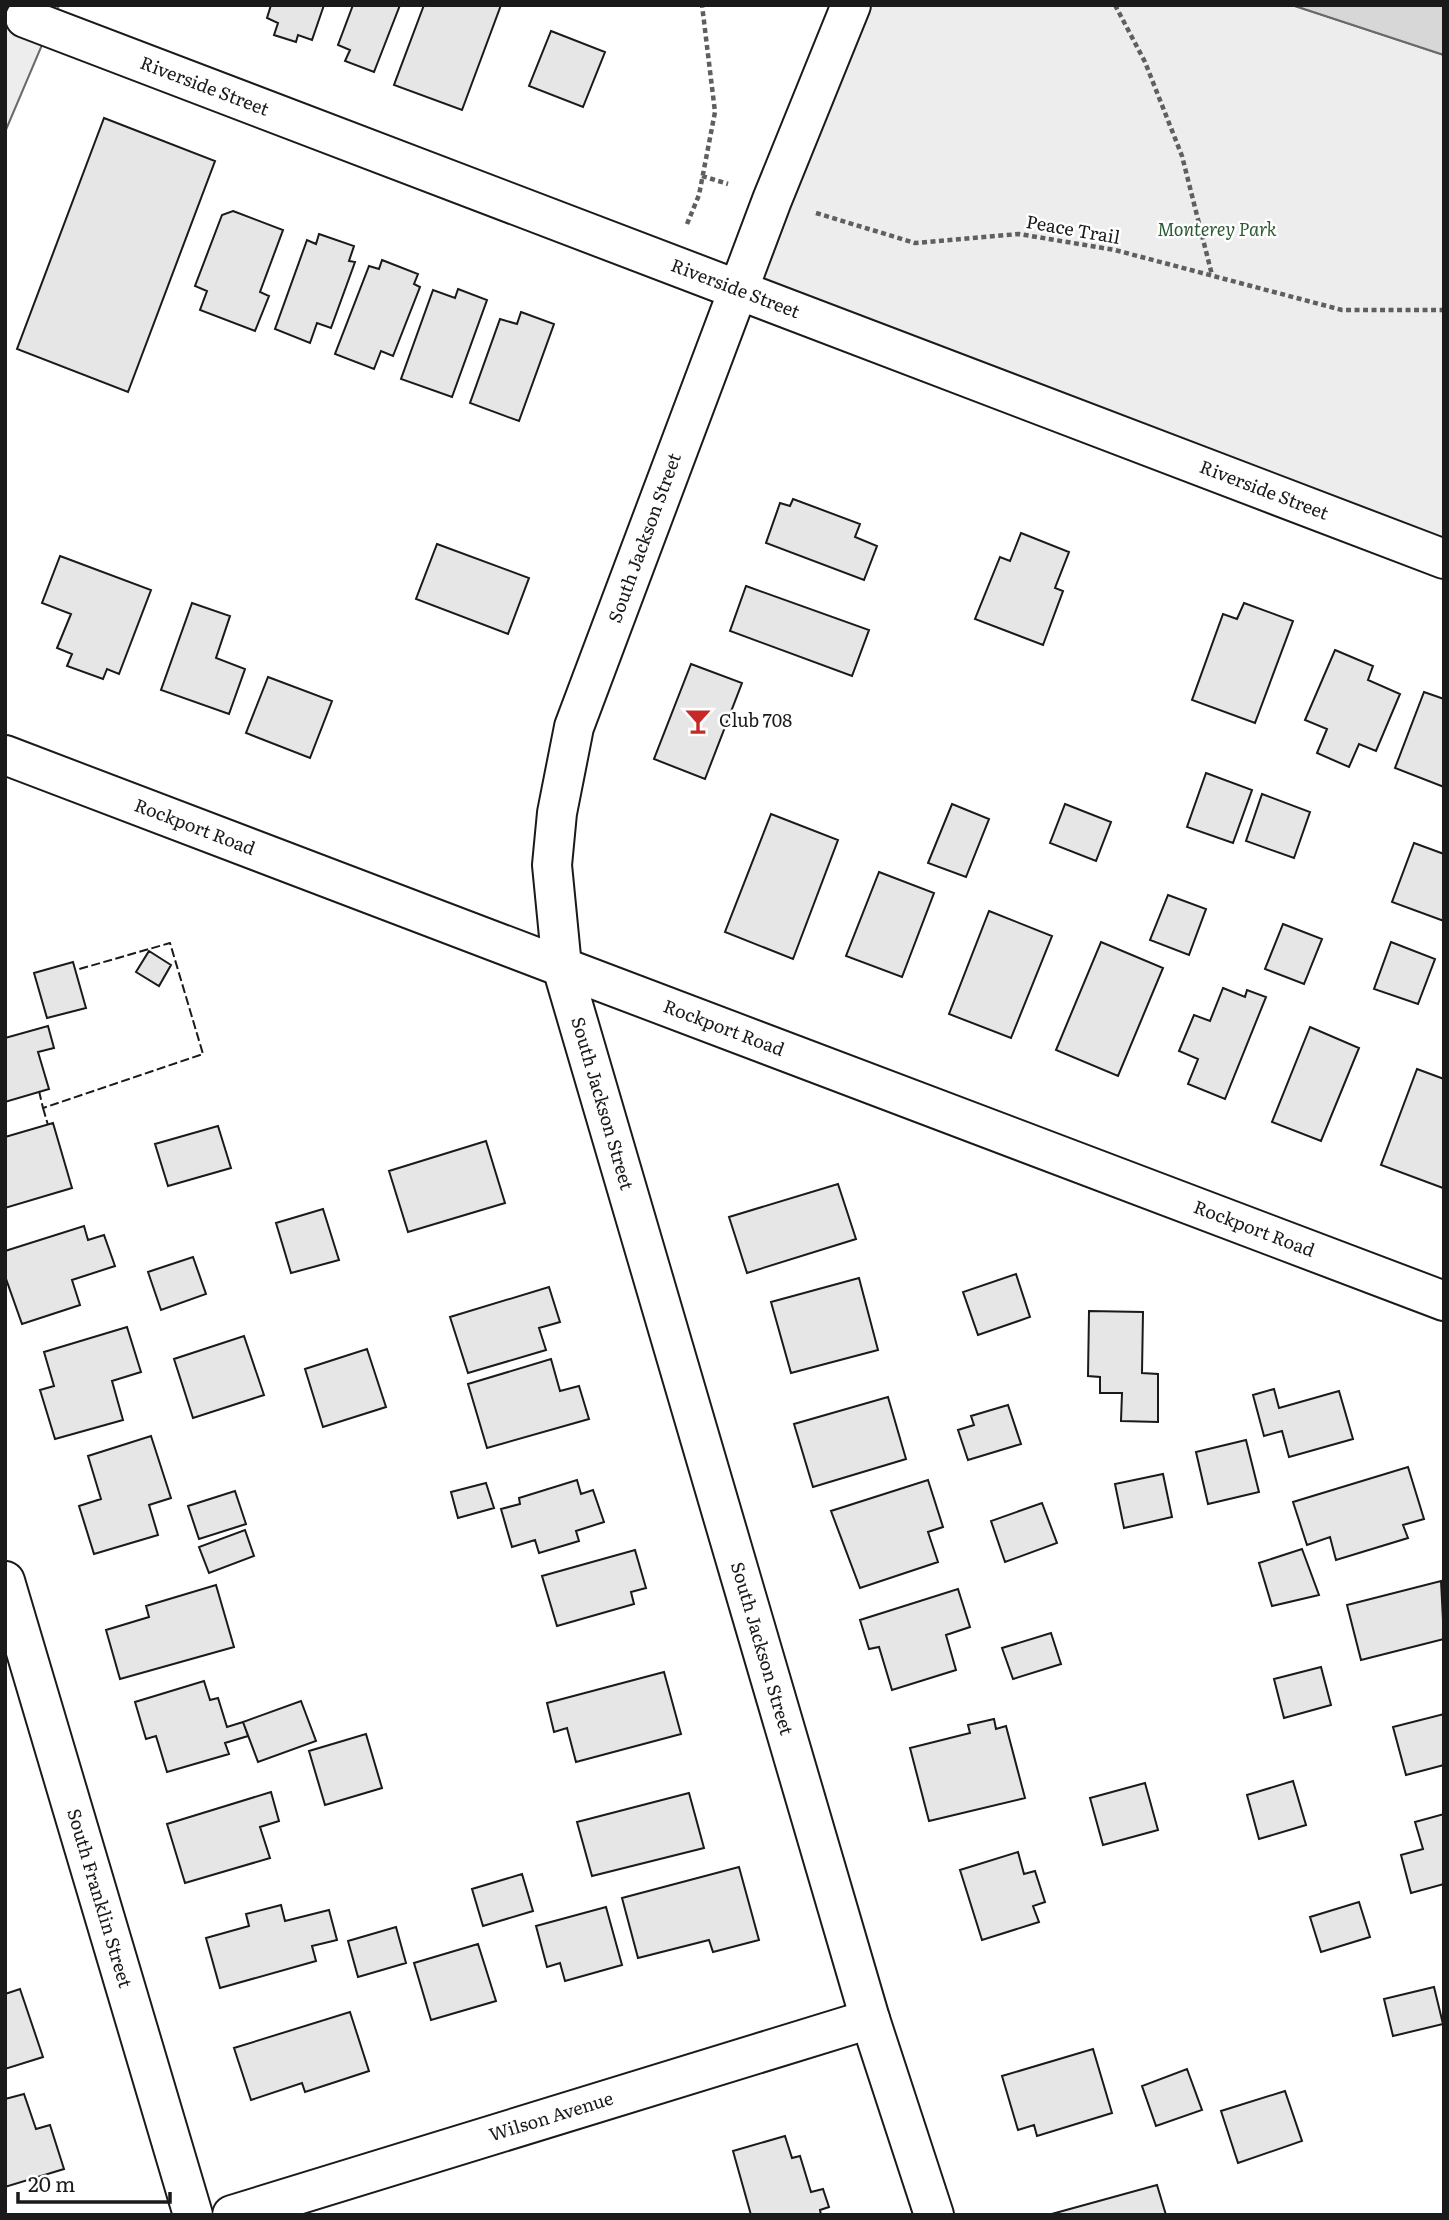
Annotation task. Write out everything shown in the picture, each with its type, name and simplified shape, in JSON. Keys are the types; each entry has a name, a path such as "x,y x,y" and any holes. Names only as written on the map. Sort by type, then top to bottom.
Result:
{"street":[{"name":"South Jackson Street","path":"851,5 772,200 574,727 557,813 552,865 562,967 870,2019 934,2215"},
{"name":"Riverside Street","path":"25,19 1444,559"},
{"name":"Rockport Road","path":"5,755 1444,1301"},
{"name":"South Franklin Street","path":"5,1581 193,2215"},
{"name":"Wilson Avenue","path":"232,2215 870,2019"}],"path":[{"path":"670,263 699,195 715,112 702,5"},
{"path":"1115,5 1145,62 1182,156 1212,275"},
{"name":"Peace Trail","path":"702,176 915,243 1019,234 1115,250 1342,310 1444,310"}],"green space":[{"path":"5,5 59,5 5,132"},
{"name":"Monterey Park","path":"851,5 1292,5 1444,55 1444,559 738,289"}],"shaded area":[{"path":"1292,5 1444,5 1444,55"}],"building":[{"path":"271,5 324,5 312,40 298,35 296,42 274,35 278,23 267,18"},
{"path":"353,5 400,5 374,72 345,61 350,50 338,45"},
{"path":"424,5 501,5 462,110 394,85"},
{"path":"551,31 605,52 583,107 529,86"},
{"path":"104,118 215,161 128,392 17,349"},
{"path":"233,211 283,230 260,292 269,296 255,331 200,310 207,291 195,286 222,215"},
{"path":"319,234 354,246 349,261 355,262 331,328 317,323 310,343 275,329 307,240 316,244"},
{"path":"382,260 418,274 414,284 420,287 393,356 381,351 374,369 335,354 369,266 379,269"},
{"path":"458,289 487,300 452,397 401,379 433,290 455,298"},
{"path":"521,312 554,324 519,421 470,403 500,319 517,324"},
{"path":"793,499 860,524 855,537 877,546 864,580 766,543 780,503 790,506"},
{"path":"1021,533 1069,552 1055,588 1063,591 1043,645 975,619 1000,557 1010,561"},
{"path":"437,544 529,578 508,634 416,599"},
{"path":"60,556 151,590 119,674 107,669 103,679 67,666 72,654 57,648 71,614 42,603"},
{"path":"746,586 869,630 852,676 730,631"},
{"path":"192,603 230,616 216,658 245,669 229,714 161,690"},
{"path":"1244,603 1293,621 1255,723 1192,700 1223,614 1237,619"},
{"path":"1335,650 1373,666 1368,680 1400,694 1376,751 1359,744 1349,767 1317,753 1327,729 1305,720"},
{"name":"Club 708","path":"691,664 742,683 705,779 654,759"},
{"path":"268,677 332,701 310,758 246,733"},
{"path":"1424,692 1444,699 1444,787 1395,768"},
{"path":"1206,773 1252,790 1233,843 1187,827"},
{"path":"1262,794 1310,812 1294,858 1246,841"},
{"path":"952,804 989,819 966,877 928,863"},
{"path":"1065,804 1111,822 1096,861 1050,843"},
{"path":"771,814 838,840 793,959 725,932"},
{"path":"1414,843 1444,854 1444,921 1392,902"},
{"path":"879,872 934,893 902,977 846,956"},
{"path":"1168,895 1206,909 1189,955 1150,940"},
{"path":"989,911 1052,936 1011,1038 949,1014"},
{"path":"1283,924 1322,939 1304,984 1265,969"},
{"path":"1101,942 1163,968 1118,1076 1056,1050"},
{"path":"1391,942 1435,959 1418,1004 1374,989"},
{"path":"149,951 171,965 159,986 136,972"},
{"path":"73,962 86,1008 47,1018 34,973"},
{"path":"1223,988 1245,997 1247,990 1266,997 1225,1099 1188,1084 1198,1059 1179,1051 1194,1015 1210,1021"},
{"path":"48,1026 54,1048 38,1052 49,1089 5,1102 5,1038"},
{"path":"1310,1027 1359,1048 1321,1141 1272,1122"},
{"path":"1417,1069 1444,1079 1443,1188 1381,1165"},
{"path":"53,1123 72,1188 5,1208 5,1137"},
{"path":"218,1126 231,1168 168,1186 155,1144"},
{"path":"486,1141 505,1203 408,1232 389,1171"},
{"path":"838,1184 856,1239 747,1273 729,1217"},
{"path":"323,1209 339,1260 291,1273 276,1223"},
{"path":"84,1226 88,1240 104,1235 115,1266 72,1280 80,1305 22,1324 5,1276 5,1251"},
{"path":"193,1257 206,1294 161,1310 148,1272"},
{"path":"1016,1274 1030,1317 978,1335 963,1292"},
{"path":"859,1278 878,1350 791,1373 771,1302"},
{"path":"549,1287 560,1322 539,1328 546,1350 468,1373 450,1317"},
{"path":"1089,1311 1143,1312 1142,1373 1158,1374 1158,1422 1121,1421 1122,1393 1100,1393 1100,1377 1088,1376"},
{"path":"127,1327 141,1372 112,1381 123,1420 55,1439 40,1390 54,1386 44,1352"},
{"path":"244,1336 264,1395 193,1418 174,1359"},
{"path":"367,1349 386,1407 323,1427 305,1369"},
{"path":"551,1359 560,1391 579,1386 589,1419 487,1448 468,1384"},
{"path":"1274,1389 1279,1408 1339,1391 1353,1439 1289,1457 1282,1431 1264,1436 1253,1395"},
{"path":"888,1397 906,1459 813,1487 794,1424"},
{"path":"1008,1405 1021,1444 968,1460 958,1430 974,1425 971,1416"},
{"path":"151,1436 171,1498 149,1505 158,1535 94,1554 79,1506 101,1499 88,1456"},
{"path":"1246,1440 1259,1492 1208,1504 1196,1452"},
{"path":"1408,1467 1424,1519 1403,1525 1408,1538 1336,1560 1330,1537 1307,1545 1293,1502"},
{"path":"1163,1474 1172,1517 1124,1528 1115,1484"},
{"path":"577,1480 581,1494 593,1490 604,1522 576,1531 579,1541 539,1553 535,1540 512,1547 501,1509 520,1504 519,1498"},
{"path":"928,1480 943,1527 928,1532 938,1562 860,1588 831,1511"},
{"path":"486,1483 494,1508 458,1518 451,1492"},
{"path":"235,1491 246,1524 199,1539 188,1506"},
{"path":"1042,1503 1057,1543 1005,1562 991,1521"},
{"path":"245,1530 254,1556 209,1573 199,1547"},
{"path":"1302,1549 1319,1595 1272,1606 1259,1563"},
{"path":"635,1550 646,1588 631,1592 634,1604 557,1626 542,1576"},
{"path":"1441,1581 1444,1639 1361,1660 1347,1605"},
{"path":"216,1585 234,1647 120,1679 106,1630 149,1617 146,1606"},
{"path":"958,1589 970,1627 946,1635 956,1670 892,1690 879,1647 869,1649 860,1620"},
{"path":"1051,1633 1061,1664 1013,1679 1002,1648"},
{"path":"1321,1667 1331,1705 1284,1718 1274,1679"},
{"path":"664,1672 681,1734 576,1762 567,1728 554,1732 547,1703"},
{"path":"204,1681 210,1700 218,1698 227,1727 243,1722 248,1736 225,1743 229,1754 167,1772 156,1736 146,1739 135,1702"},
{"path":"301,1701 316,1741 258,1762 243,1722"},
{"path":"1444,1714 1444,1765 1406,1775 1393,1727"},
{"path":"994,1719 996,1729 1006,1726 1025,1798 929,1821 910,1748 970,1733 968,1725"},
{"path":"366,1734 382,1788 325,1805 309,1751"},
{"path":"1293,1781 1306,1825 1259,1839 1247,1795"},
{"path":"1145,1783 1158,1830 1103,1845 1090,1798"},
{"path":"271,1792 279,1821 260,1827 270,1858 185,1883 167,1824"},
{"path":"689,1793 704,1848 592,1876 577,1822"},
{"path":"1444,1814 1444,1884 1411,1893 1401,1855 1423,1849 1415,1822"},
{"path":"1018,1852 1024,1874 1035,1871 1045,1902 1033,1906 1039,1922 982,1940 960,1870"},
{"path":"739,1867 759,1940 713,1952 709,1940 638,1958 622,1898"},
{"path":"522,1874 533,1911 483,1926 472,1889"},
{"path":"1359,1902 1370,1937 1321,1952 1310,1917"},
{"path":"281,1905 285,1921 329,1910 337,1940 312,1946 316,1961 220,1988 206,1938 249,1926 246,1914"},
{"path":"606,1907 622,1965 565,1981 560,1963 547,1967 536,1926"},
{"path":"396,1927 406,1963 358,1977 348,1941"},
{"path":"478,1944 496,2001 431,2020 414,1963"},
{"path":"1434,1987 1443,2024 1393,2036 1384,1999"},
{"path":"20,1989 43,2057 5,2069 5,1994"},
{"path":"350,2012 369,2071 305,2092 302,2083 251,2100 234,2048"},
{"path":"1093,2049 1112,2113 1037,2136 1034,2125 1018,2130 1002,2076"},
{"path":"1187,2069 1202,2110 1156,2126 1142,2086"},
{"path":"1285,2091 1302,2141 1238,2163 1221,2111"},
{"path":"24,2094 36,2129 50,2125 64,2169 5,2187 5,2099"},
{"path":"785,2136 792,2158 800,2156 811,2192 823,2189 829,2207 820,2210 821,2215 751,2215 733,2151"},
{"path":"1157,2185 1166,2215 1048,2215"}],"fence":[{"path":"39,1091 43,1108 203,1054 170,943 76,970"},
{"path":"43,1108 48,1125"}],"place":[{"name":"Club 708","path":"698,721"}]}
